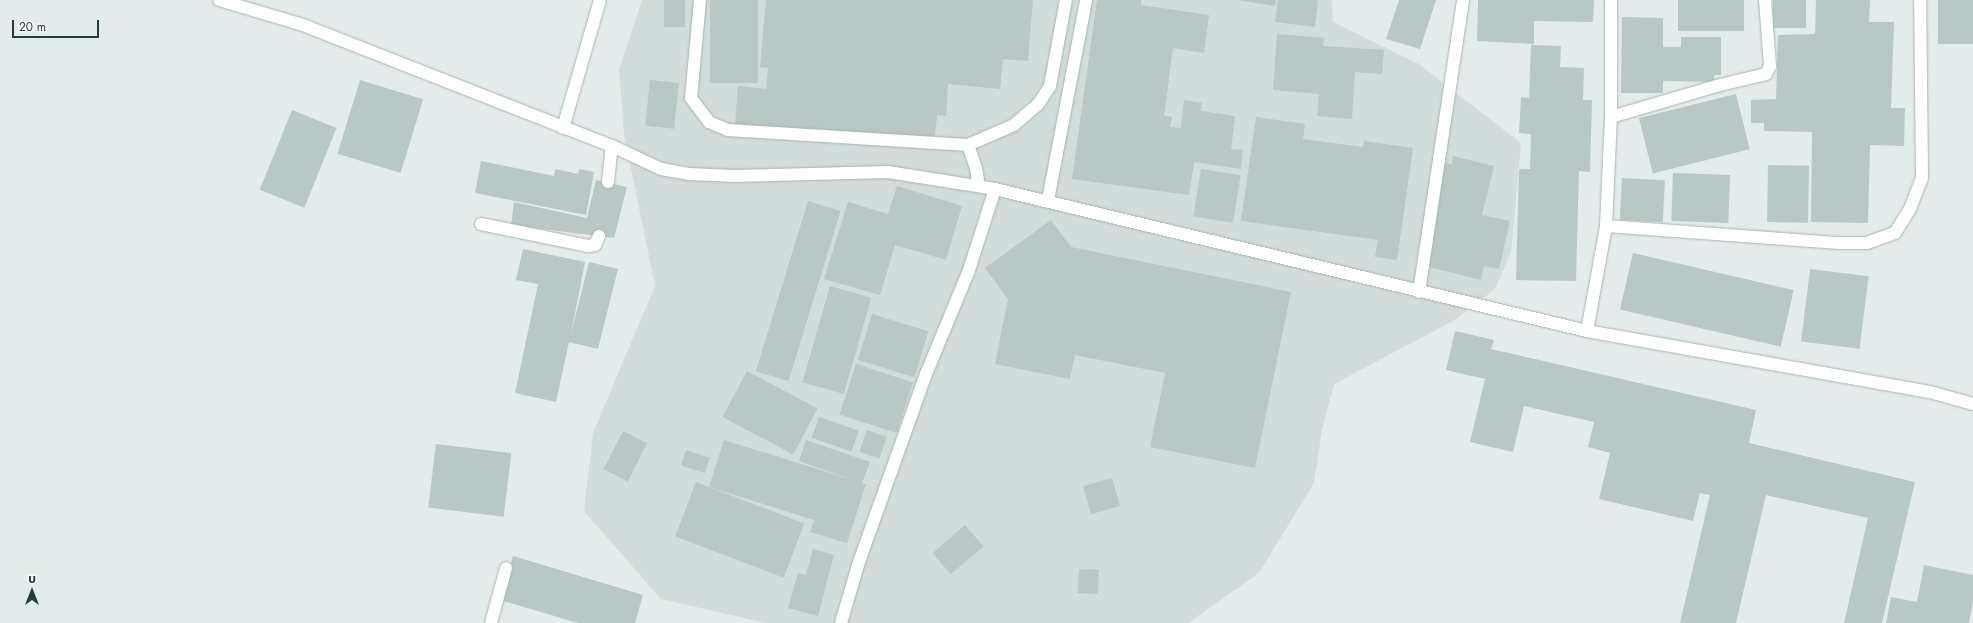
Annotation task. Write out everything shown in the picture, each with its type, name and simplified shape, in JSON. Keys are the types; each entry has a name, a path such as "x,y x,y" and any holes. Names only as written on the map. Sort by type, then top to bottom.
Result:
{"street":[{"path":"219,0 303,25 612,146 660,168 689,174 734,176 888,172 979,186 1048,200 1419,292 1587,331 1930,392 1973,404"},
{"path":"563,128 600,0"},
{"path":"700,0 691,98 709,122 728,130 968,144 1014,125 1039,103 1050,86 1066,0"},
{"path":"1048,200 1086,0"},
{"path":"1419,292 1462,0"},
{"path":"1587,331 1606,226 1611,117 1611,0"},
{"path":"1611,117 1716,86 1766,74 1770,66 1765,0"},
{"path":"1606,226 1839,244 1867,243 1895,233 1910,209 1922,177 1920,0"},
{"path":"968,144 976,168 979,186"},
{"path":"608,182 612,146"},
{"path":"841,623 859,562 926,374 969,270 995,189"},
{"path":"481,224 588,246 595,245 599,236"},
{"path":"491,623 506,568"}],"shaded area":[{"path":"642,0 1332,0 1333,22 1419,64 1521,143 1511,252 1495,289 1453,321 1334,384 1322,430 1314,483 1259,573 1188,623 766,623 661,599 584,511 593,433 655,286 624,134 619,70"}],"building":[{"path":"664,0 685,0 685,27 664,27"},
{"path":"710,0 758,0 758,83 710,83"},
{"path":"766,0 1033,0 1028,61 1003,59 1000,89 948,84 946,116 937,115 935,136 847,134 735,124 738,86 766,89 768,68 760,67"},
{"path":"1097,0 1141,0 1141,5 1209,15 1204,53 1173,48 1164,116 1172,117 1170,127 1181,128 1184,100 1202,103 1201,111 1235,116 1231,149 1243,150 1241,169 1194,162 1189,195 1072,179"},
{"path":"1237,0 1276,0 1275,6"},
{"path":"1278,0 1318,0 1315,27 1275,22"},
{"path":"1399,0 1436,0 1420,49 1386,39"},
{"path":"1478,0 1594,0 1593,22 1534,21 1534,44 1477,41"},
{"path":"1678,0 1744,0 1744,31 1678,31"},
{"path":"1773,0 1806,0 1806,28 1773,28"},
{"path":"1816,0 1870,0 1869,22 1894,22 1891,108 1905,108 1904,146 1870,145 1868,223 1811,222 1812,132 1764,131 1764,123 1751,123 1751,100 1776,99 1778,35 1815,34"},
{"path":"1938,0 1973,0 1973,44 1938,44"},
{"path":"1622,17 1663,18 1663,47 1681,47 1681,37 1721,37 1721,75 1714,75 1714,82 1663,81 1663,93 1621,93"},
{"path":"1277,34 1324,38 1323,46 1384,50 1382,74 1355,72 1352,119 1317,116 1319,94 1273,90"},
{"path":"1531,45 1561,46 1560,67 1584,68 1583,100 1592,100 1590,172 1579,171 1576,281 1516,280 1519,169 1530,169 1531,134 1519,133 1521,97 1529,98"},
{"path":"360,80 423,99 401,173 337,154"},
{"path":"650,80 679,83 674,129 645,126"},
{"path":"1736,94 1750,149 1653,173 1639,118"},
{"path":"292,110 337,128 304,208 260,190"},
{"path":"1256,117 1305,124 1303,139 1363,147 1364,141 1413,148 1397,260 1375,257 1378,240 1241,221"},
{"path":"1453,156 1494,166 1482,215 1510,221 1499,269 1484,266 1481,280 1426,266 1444,163 1452,164"},
{"path":"481,161 554,176 555,169 578,174 579,169 594,172 586,215 475,193"},
{"path":"1768,165 1809,166 1808,223 1767,222"},
{"path":"1201,169 1241,175 1233,223 1193,216"},
{"path":"1673,173 1730,175 1728,223 1671,221"},
{"path":"1622,178 1665,180 1663,222 1620,220"},
{"path":"596,180 627,187 614,238 511,225 514,202 587,218"},
{"path":"897,186 962,206 946,260 895,245 880,295 824,279 848,202 888,214"},
{"path":"808,201 841,211 788,381 756,371"},
{"path":"1051,220 1071,247 1291,292 1255,468 1150,447 1165,373 1075,355 1070,379 995,364 1008,299 985,268"},
{"path":"523,249 585,262 571,334 589,262 618,269 598,349 569,342 556,402 515,393 538,284 516,280"},
{"path":"1633,253 1794,290 1781,347 1620,310"},
{"path":"1810,269 1869,276 1860,349 1801,341"},
{"path":"830,286 871,298 844,394 802,382"},
{"path":"872,314 928,331 914,377 858,360"},
{"path":"1455,331 1494,340 1491,349 1756,410 1749,443 1915,482 1882,623 1844,623 1868,518 1766,495 1736,623 1680,623 1710,495 1700,493 1693,521 1599,499 1610,453 1588,447 1594,422 1524,406 1513,452 1470,442 1485,379 1446,370"},
{"path":"856,364 913,383 897,433 840,414"},
{"path":"747,371 818,409 793,454 723,417"},
{"path":"819,417 859,431 852,451 812,438"},
{"path":"867,430 887,437 879,459 860,452"},
{"path":"623,431 647,443 628,482 603,469"},
{"path":"724,440 856,481 799,461 806,440 870,462 862,483 866,484 847,543 810,532 814,520 709,487"},
{"path":"436,444 511,453 504,517 428,508"},
{"path":"686,450 710,458 705,473 681,465"},
{"path":"1112,478 1120,506 1091,514 1083,486"},
{"path":"696,482 804,524 784,578 675,536"},
{"path":"965,525 983,546 951,574 933,553"},
{"path":"813,549 834,555 818,616 788,608 798,573 806,575"},
{"path":"513,556 643,595 635,623 578,623 500,600"},
{"path":"1924,565 1973,575 1973,601 1969,623 1886,623 1891,597 1917,602"},
{"path":"1079,569 1099,570 1098,594 1078,593"}]}
